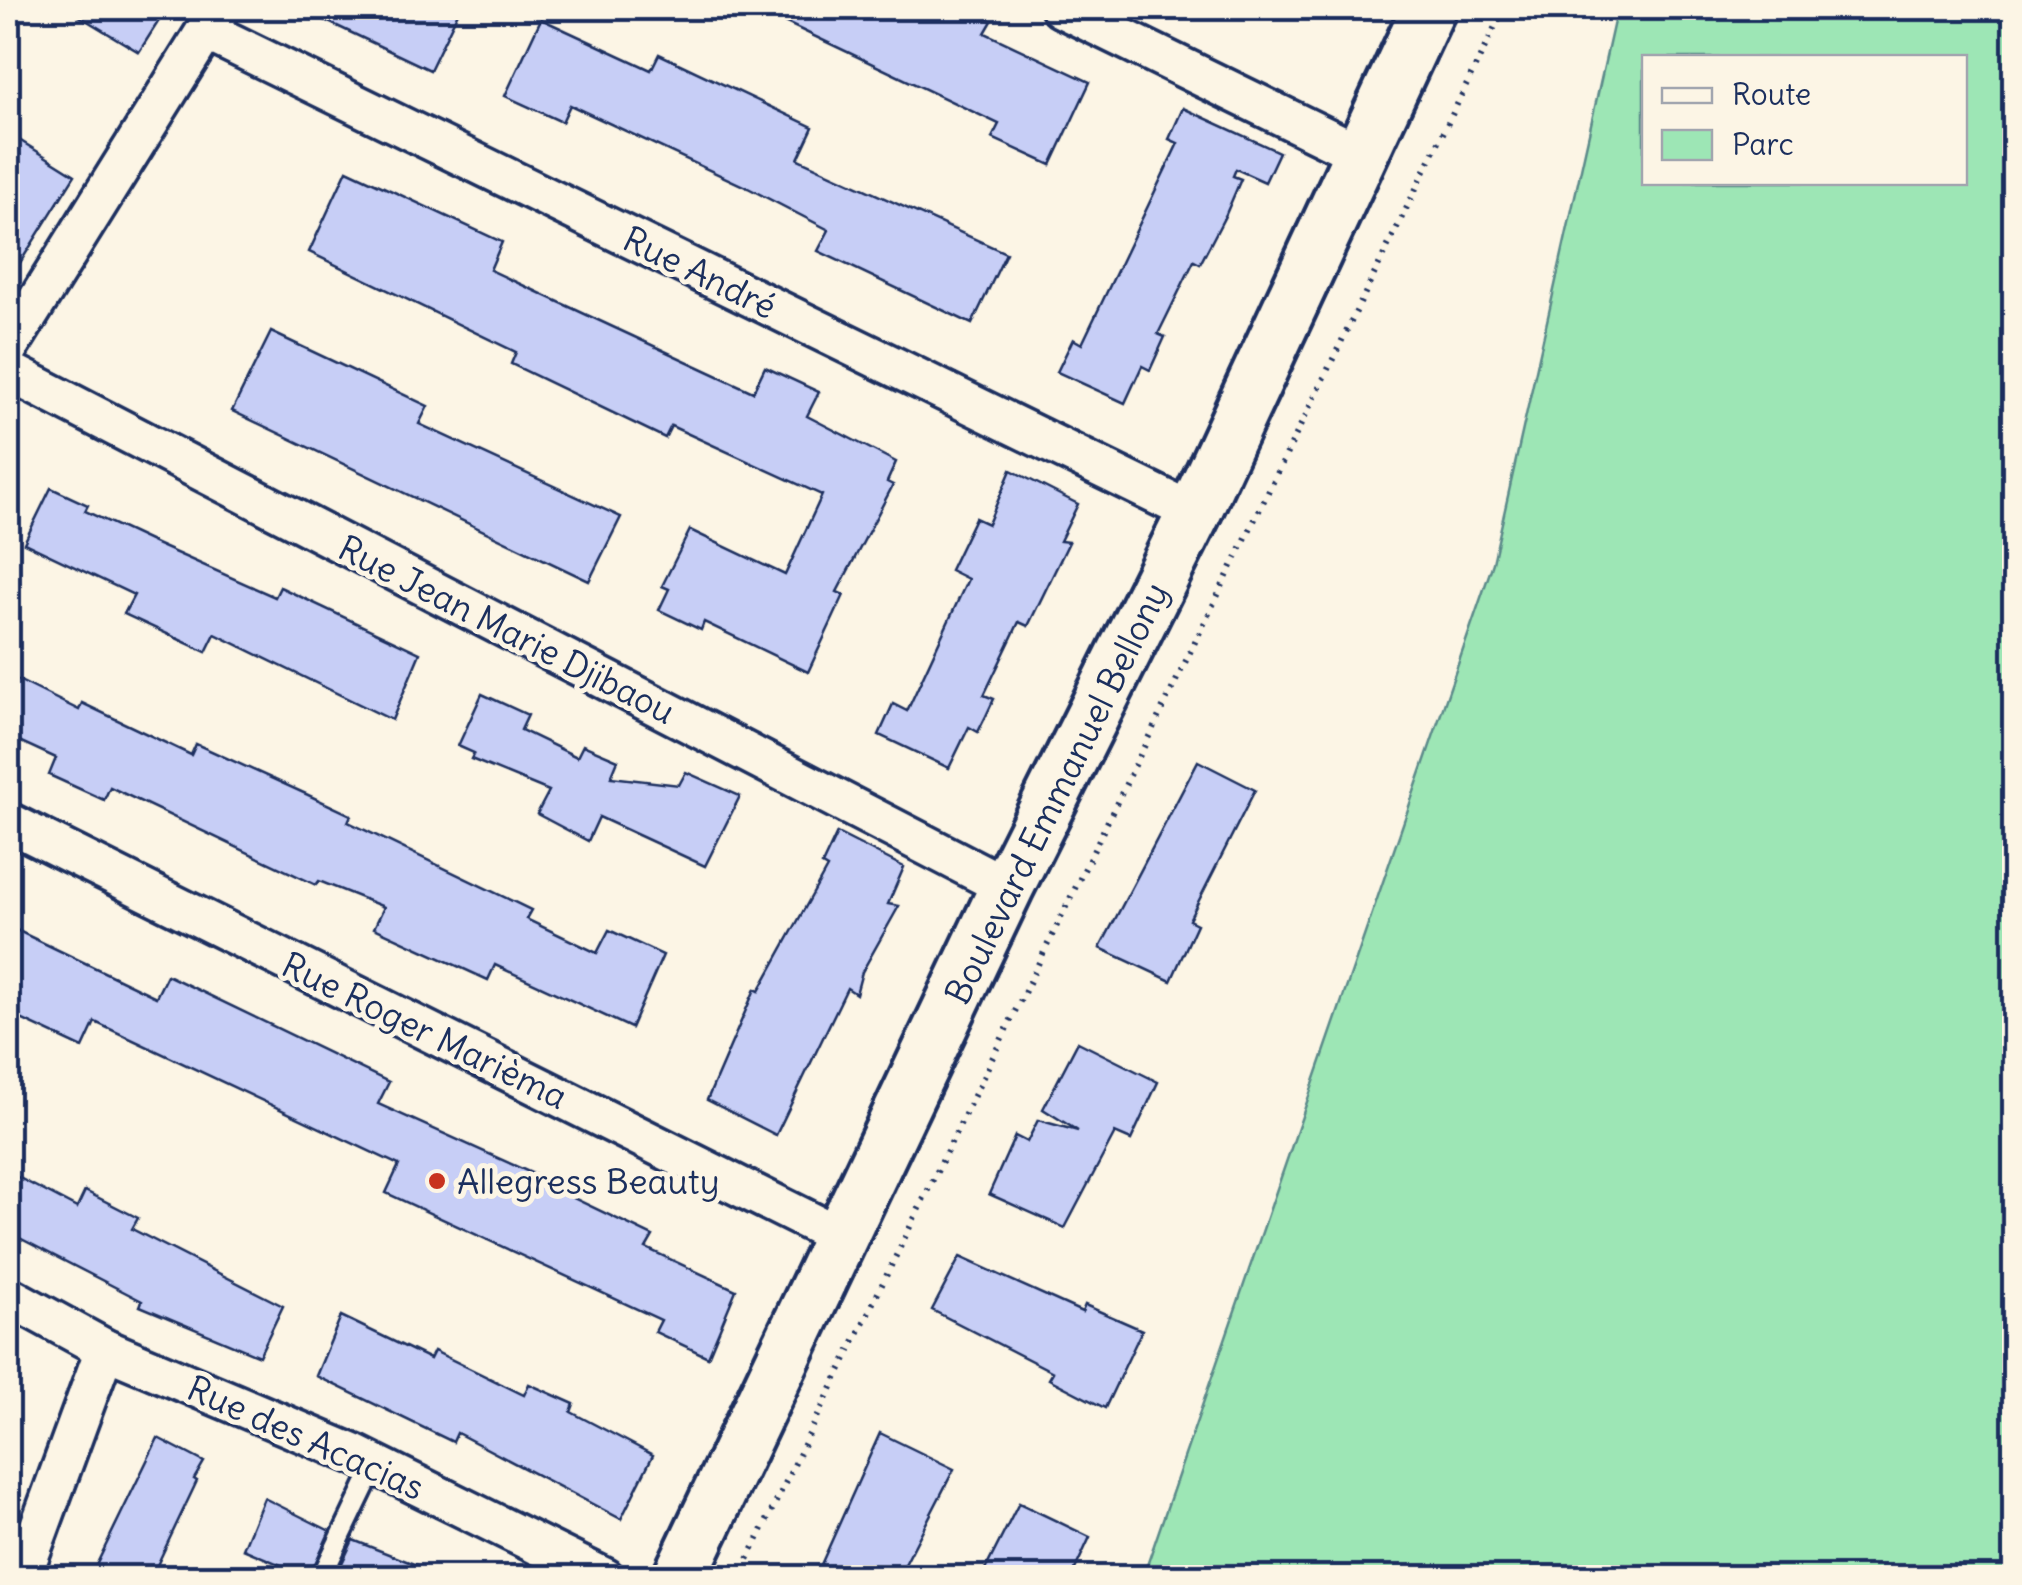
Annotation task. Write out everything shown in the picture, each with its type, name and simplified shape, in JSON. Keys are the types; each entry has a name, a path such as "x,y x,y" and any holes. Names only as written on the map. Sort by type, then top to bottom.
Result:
{"street":[{"path":"1061,8 1360,154"},
{"name":"Boulevard Emmanuel Bellony","path":"678,1578 1007,887 1194,512 1429,8"},
{"path":"8,348 213,19"},
{"name":"Rue André","path":"213,19 1194,512"},
{"name":"Rue Jean Marie Djibaou","path":"8,371 1007,887"},
{"name":"Rue Roger Marièma","path":"8,822 842,1238"},
{"name":"Rue des Acacias","path":"8,1296 105,1348 374,1464 605,1578"},
{"path":"21,1578 105,1348"}],"lane":[{"path":"321,1578 374,1464"}],"path":[{"path":"739,1578 1504,8"}],"green space":[{"path":"1617,8 2014,8 2014,1577 1143,1577 1493,563"}],"building":[{"path":"66,8 167,8 139,52"},
{"path":"299,8 460,8 430,70"},
{"path":"755,8 963,8 992,21 985,33 1090,82 1051,165 992,138 999,124"},
{"path":"541,19 651,70 659,54 813,127 798,159 1006,253 972,324 818,251 829,230 748,188 570,105 562,122 505,96"},
{"path":"1183,108 1279,152 1265,182 1236,169 1233,176 1241,179 1226,214 1200,264 1194,261 1158,334 1165,337 1150,370 1142,366 1125,403 1057,372 1073,339 1082,344 1178,143 1169,139"},
{"path":"8,133 75,175 8,282"},
{"path":"347,170 502,242 490,270 753,392 765,367 819,392 807,416 896,462 887,482 893,485 837,592 844,595 808,672 704,622 701,630 659,610 669,589 662,586 690,530 785,575 822,495 671,426 665,438 511,364 516,352 309,252"},
{"path":"271,332 428,406 419,424 621,517 589,581 232,411"},
{"path":"1011,470 1078,504 1060,541 1069,542 1028,626 1019,622 984,695 994,699 986,716 978,732 969,727 949,768 879,735 893,704 907,711 968,579 950,570 975,518 988,524"},
{"path":"51,488 88,505 85,511 158,545 275,597 280,587 420,653 392,720 215,634 206,652 124,614 134,595 24,543"},
{"path":"8,675 79,710 82,703 191,755 196,744 351,815 348,822 531,910 526,919 597,953 609,930 663,955 631,1028 495,965 488,980 374,928 384,907 319,881 316,885 110,787 104,800 49,775 56,758 8,736"},
{"path":"482,694 528,715 521,730 577,757 583,745 618,760 611,777 679,785 686,772 740,796 705,866 599,817 588,841 537,814 549,791 471,759 474,753 458,746"},
{"path":"1198,761 1255,790 1189,920 1197,924 1171,981 1100,948"},
{"path":"837,833 904,867 888,904 899,906 862,972 856,994 847,988 776,1135 707,1100 755,989 759,991 827,868 822,865"},
{"path":"8,926 156,997 167,975 389,1082 378,1104 569,1190 567,1195 653,1236 646,1248 736,1290 708,1357 655,1332 661,1320 386,1193 399,1165 95,1022 83,1048 8,1013"},
{"path":"1078,1042 1158,1082 1131,1140 1115,1133 1065,1228 989,1194 1015,1136 1027,1142 1038,1120 1078,1131 1043,1109"},
{"path":"8,1172 77,1208 85,1191 138,1218 132,1229 283,1306 259,1356 140,1306 142,1301 8,1232"},
{"path":"960,1257 1082,1312 1085,1305 1142,1330 1105,1408 1049,1379 1053,1372 932,1310"},
{"path":"341,1316 430,1359 434,1351 524,1395 529,1384 574,1404 571,1412 653,1455 621,1519 457,1433 453,1442 316,1376"},
{"path":"880,1433 954,1469 898,1578 815,1578"},
{"path":"158,1438 204,1462 151,1578 90,1578"},
{"path":"264,1498 330,1531 309,1577 243,1549"},
{"path":"1019,1503 1090,1537 1071,1578 981,1578"},
{"path":"353,1540 442,1575 441,1578 335,1578"}],"place":[{"name":"Allegress Beauty","path":"437,1181"}]}
